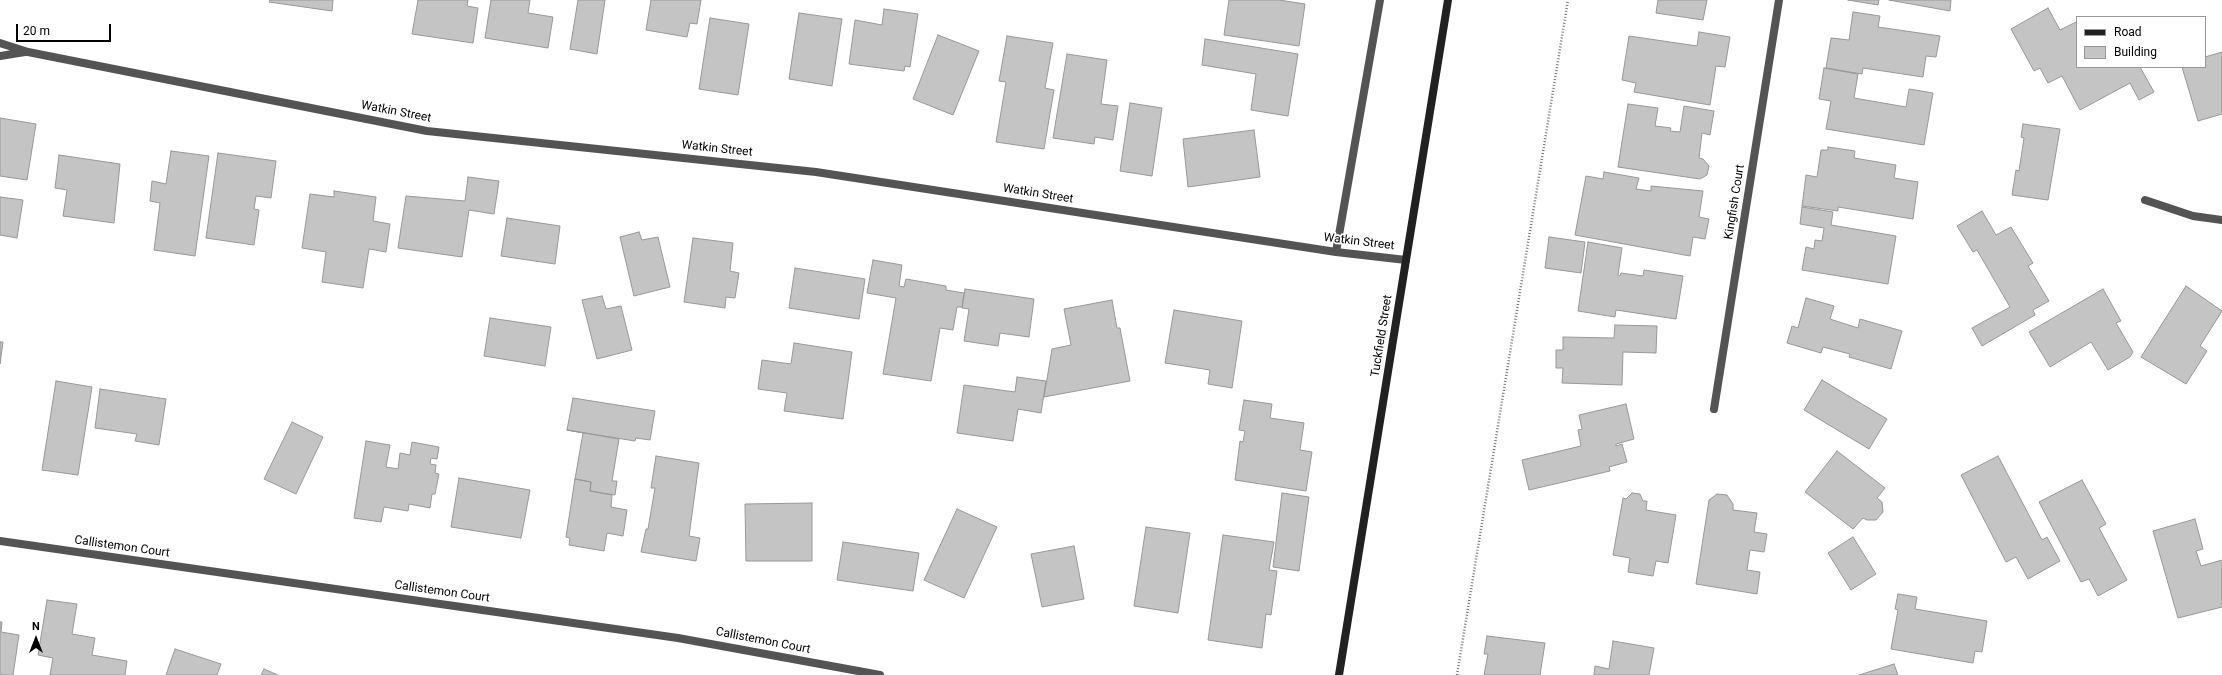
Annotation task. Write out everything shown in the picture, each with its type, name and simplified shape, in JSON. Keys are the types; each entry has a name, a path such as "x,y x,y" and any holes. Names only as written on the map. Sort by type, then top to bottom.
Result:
{"main road":[{"name":"Tuckfield Street","path":"1340,675 1448,0"}],"street":[{"path":"1336,252 1380,0"},
{"name":"Kingfish Court","path":"1714,409 1779,0"},
{"name":"Watkin Street","path":"0,43 28,52 427,131 816,172 1336,252 1406,260"},
{"name":"Watkin Street","path":"0,56 28,52"},
{"path":"2145,200 2194,216 2222,220"},
{"name":"Callistemon Court","path":"0,542 678,638 880,675"}],"path":[{"path":"1457,675 1568,0"}],"building":[{"path":"270,0 333,0 332,11 269,2"},
{"path":"418,0 468,0 467,6 478,8 473,43 412,34"},
{"path":"491,0 530,0 528,13 553,17 548,48 485,38"},
{"path":"578,0 605,0 597,54 570,49"},
{"path":"651,0 701,0 697,24 690,23 687,37 646,30"},
{"path":"1229,0 1279,0 1305,4 1299,46 1224,35"},
{"path":"1658,0 1707,0 1703,20 1656,13"},
{"path":"1848,0 1879,0 1878,5"},
{"path":"1889,0 1951,0 1950,11"},
{"path":"2048,8 2060,30 2076,22 2076,68 2141,68 2154,92 2139,100 2130,83 2080,110 2062,76 2048,83 2040,68 2034,71 2011,29"},
{"path":"884,9 918,14 910,67 905,66 904,71 849,64 855,20 882,25"},
{"path":"1853,12 1880,16 1878,27 1940,36 1936,57 1926,56 1923,77 1863,68 1862,74 1826,68 1831,38 1849,40"},
{"path":"799,13 842,19 832,86 789,79"},
{"path":"710,18 749,24 738,95 699,89"},
{"path":"1699,32 1730,37 1725,67 1716,66 1710,105 1634,92 1636,83 1622,80 1629,36 1697,46"},
{"path":"938,35 979,51 953,115 913,99"},
{"path":"1007,36 1053,43 1045,88 1054,90 1044,149 996,142 1006,82 999,81"},
{"path":"1205,39 1298,54 1288,116 1251,110 1256,74 1202,65"},
{"path":"2222,52 2222,114 2198,121 2182,68 2206,68 2206,57"},
{"path":"1067,54 1107,60 1101,104 1118,106 1113,140 1095,137 1094,144 1053,138"},
{"path":"1824,68 1858,74 1854,98 1906,107 1909,89 1933,93 1924,145 1826,129 1831,101 1819,99"},
{"path":"1130,103 1162,108 1152,176 1120,171"},
{"path":"1628,104 1658,108 1655,126 1671,128 1670,131 1680,132 1684,106 1714,111 1710,135 1702,133 1699,158 1703,159 1709,166 1707,175 1700,179 1618,167"},
{"path":"0,118 36,124 27,180 0,176"},
{"path":"2023,124 2060,129 2048,200 2012,195 2016,170 2019,171 2024,138 2021,137"},
{"path":"1254,130 1260,177 1188,187 1183,139"},
{"path":"1828,147 1855,151 1854,158 1896,165 1894,178 1918,182 1913,219 1838,207 1838,211 1802,206 1806,175 1817,177 1821,150 1828,150"},
{"path":"171,151 209,156 195,256 154,250 160,203 150,201 152,181 166,184"},
{"path":"218,153 276,161 271,198 256,196 254,209 259,210 254,245 206,238"},
{"path":"59,155 120,164 114,223 63,216 67,190 55,188"},
{"path":"1604,172 1639,178 1636,189 1651,191 1651,186 1703,191 1699,217 1709,219 1705,239 1693,237 1690,256 1575,235 1586,176 1603,179"},
{"path":"468,177 499,181 494,214 469,210 462,257 398,248 406,196 465,201"},
{"path":"334,191 376,197 373,221 390,224 386,252 369,249 363,288 322,282 326,252 302,248 310,194 334,197"},
{"path":"0,197 23,200 17,238 0,235"},
{"path":"1802,207 1833,212 1831,225 1896,236 1888,284 1802,270 1806,247 1814,249 1815,240 1822,241 1824,228 1800,224"},
{"path":"1982,211 1996,235 2011,227 2033,263 2028,266 2049,301 2033,310 2035,315 1982,346 1972,328 2010,307 1977,250 1973,252 1957,226"},
{"path":"507,218 560,226 555,264 501,256"},
{"path":"639,232 642,240 658,237 670,287 634,296 620,237"},
{"path":"1549,237 1585,242 1581,273 1545,268"},
{"path":"693,238 733,243 730,271 739,273 735,298 726,297 725,308 684,302"},
{"path":"1588,242 1622,248 1618,275 1620,276 1621,273 1643,276 1644,270 1683,276 1676,319 1616,310 1615,317 1578,311"},
{"path":"873,260 902,265 899,286 904,287 906,279 946,286 946,290 964,293 962,307 957,307 953,330 940,328 931,381 883,374 896,298 867,293"},
{"path":"795,268 865,279 859,319 789,308"},
{"path":"2186,286 2222,311 2200,346 2207,351 2186,384 2141,357"},
{"path":"965,289 1034,299 1029,337 1000,333 998,346 964,341 969,309 962,308"},
{"path":"2103,289 2121,321 2116,323 2133,352 2130,357 2108,370 2091,342 2050,367 2029,332"},
{"path":"602,296 606,309 621,306 632,350 597,359 582,300"},
{"path":"1806,298 1834,306 1830,319 1858,328 1860,319 1902,331 1891,369 1849,357 1850,354 1823,347 1821,353 1787,343 1792,326 1798,328"},
{"path":"1112,300 1117,328 1120,328 1130,381 1044,397 1052,349 1071,345 1064,309"},
{"path":"1174,310 1242,321 1232,388 1208,384 1210,370 1165,363"},
{"path":"490,318 551,327 545,366 484,356"},
{"path":"1615,325 1657,326 1656,353 1623,352 1622,385 1562,383 1563,368 1556,368 1556,350 1563,350 1563,337 1614,338"},
{"path":"0,342 3,342 0,364"},
{"path":"794,343 852,352 843,419 784,411 787,393 758,389 762,360 791,364"},
{"path":"1017,377 1046,381 1041,413 1018,409 1013,441 957,433 964,385 1015,392"},
{"path":"1822,380 1887,419 1869,449 1804,410"},
{"path":"56,381 92,387 78,475 42,470"},
{"path":"100,389 166,399 159,445 135,441 137,434 95,428"},
{"path":"573,398 655,411 650,440 636,438 635,441 567,430"},
{"path":"1244,400 1272,404 1270,418 1304,423 1300,450 1312,452 1306,491 1235,480 1240,441 1243,442 1245,431 1239,430"},
{"path":"1626,404 1634,439 1616,444 1616,446 1622,444 1627,462 1609,467 1610,471 1529,490 1522,460 1581,446 1578,430 1582,429 1579,415"},
{"path":"292,422 323,437 296,494 264,479"},
{"path":"567,430 619,439 612,481 617,481 615,495 590,491 591,482 575,479 583,433"},
{"path":"366,441 390,445 386,467 398,469 400,453 410,455 412,442 439,447 437,459 431,458 430,464 436,465 435,473 439,474 435,494 432,494 430,508 409,504 408,511 384,507 381,522 354,518"},
{"path":"1837,451 1885,488 1877,498 1882,502 1883,512 1876,520 1867,520 1863,518 1853,529 1805,492"},
{"path":"656,456 699,463 689,536 700,538 696,561 641,552 646,529 648,529 655,488 651,488"},
{"path":"1998,456 2042,540 2047,537 2060,561 2028,579 2016,557 2006,562 1961,475"},
{"path":"459,478 530,490 521,538 451,527"},
{"path":"575,479 591,482 590,491 612,495 611,507 627,510 623,536 607,533 604,551 569,545 570,538 566,537"},
{"path":"2082,480 2106,524 2099,528 2127,580 2098,596 2089,579 2081,582 2039,502"},
{"path":"1282,493 1309,497 1299,571 1273,567"},
{"path":"1632,493 1640,494 1643,501 1647,501 1646,510 1676,515 1668,563 1656,561 1653,576 1628,572 1630,558 1613,555 1623,498 1626,499"},
{"path":"1717,494 1727,495 1733,504 1733,510 1757,513 1754,532 1767,534 1764,552 1750,550 1747,570 1760,572 1757,594 1696,584 1709,500"},
{"path":"812,503 812,561 746,561 745,504"},
{"path":"957,509 997,527 964,598 924,580"},
{"path":"2195,519 2203,549 2196,551 2201,566 2222,560 2222,607 2178,618 2153,531"},
{"path":"1146,527 1190,533 1178,613 1134,606"},
{"path":"1223,535 1274,542 1269,570 1277,571 1271,615 1266,614 1262,648 1208,640"},
{"path":"1853,537 1876,574 1851,590 1828,553"},
{"path":"843,542 919,553 913,591 837,580"},
{"path":"1074,546 1084,599 1042,607 1031,554"},
{"path":"1898,594 1917,597 1915,609 1987,621 1982,652 1975,651 1973,663 1891,649 1898,610 1895,609"},
{"path":"47,600 77,604 72,634 95,638 92,655 127,661 125,675 50,675 53,658 38,655"},
{"path":"0,622 2,622 1,632 19,635 13,675 0,675"},
{"path":"1487,636 1545,643 1540,675 1484,675 1488,654 1484,654"},
{"path":"1613,641 1654,648 1649,675 1594,675 1595,666 1609,669"},
{"path":"175,649 221,664 217,675 166,675"},
{"path":"1894,664 1898,675 1859,675"},
{"path":"264,669 278,675 261,675"}]}
